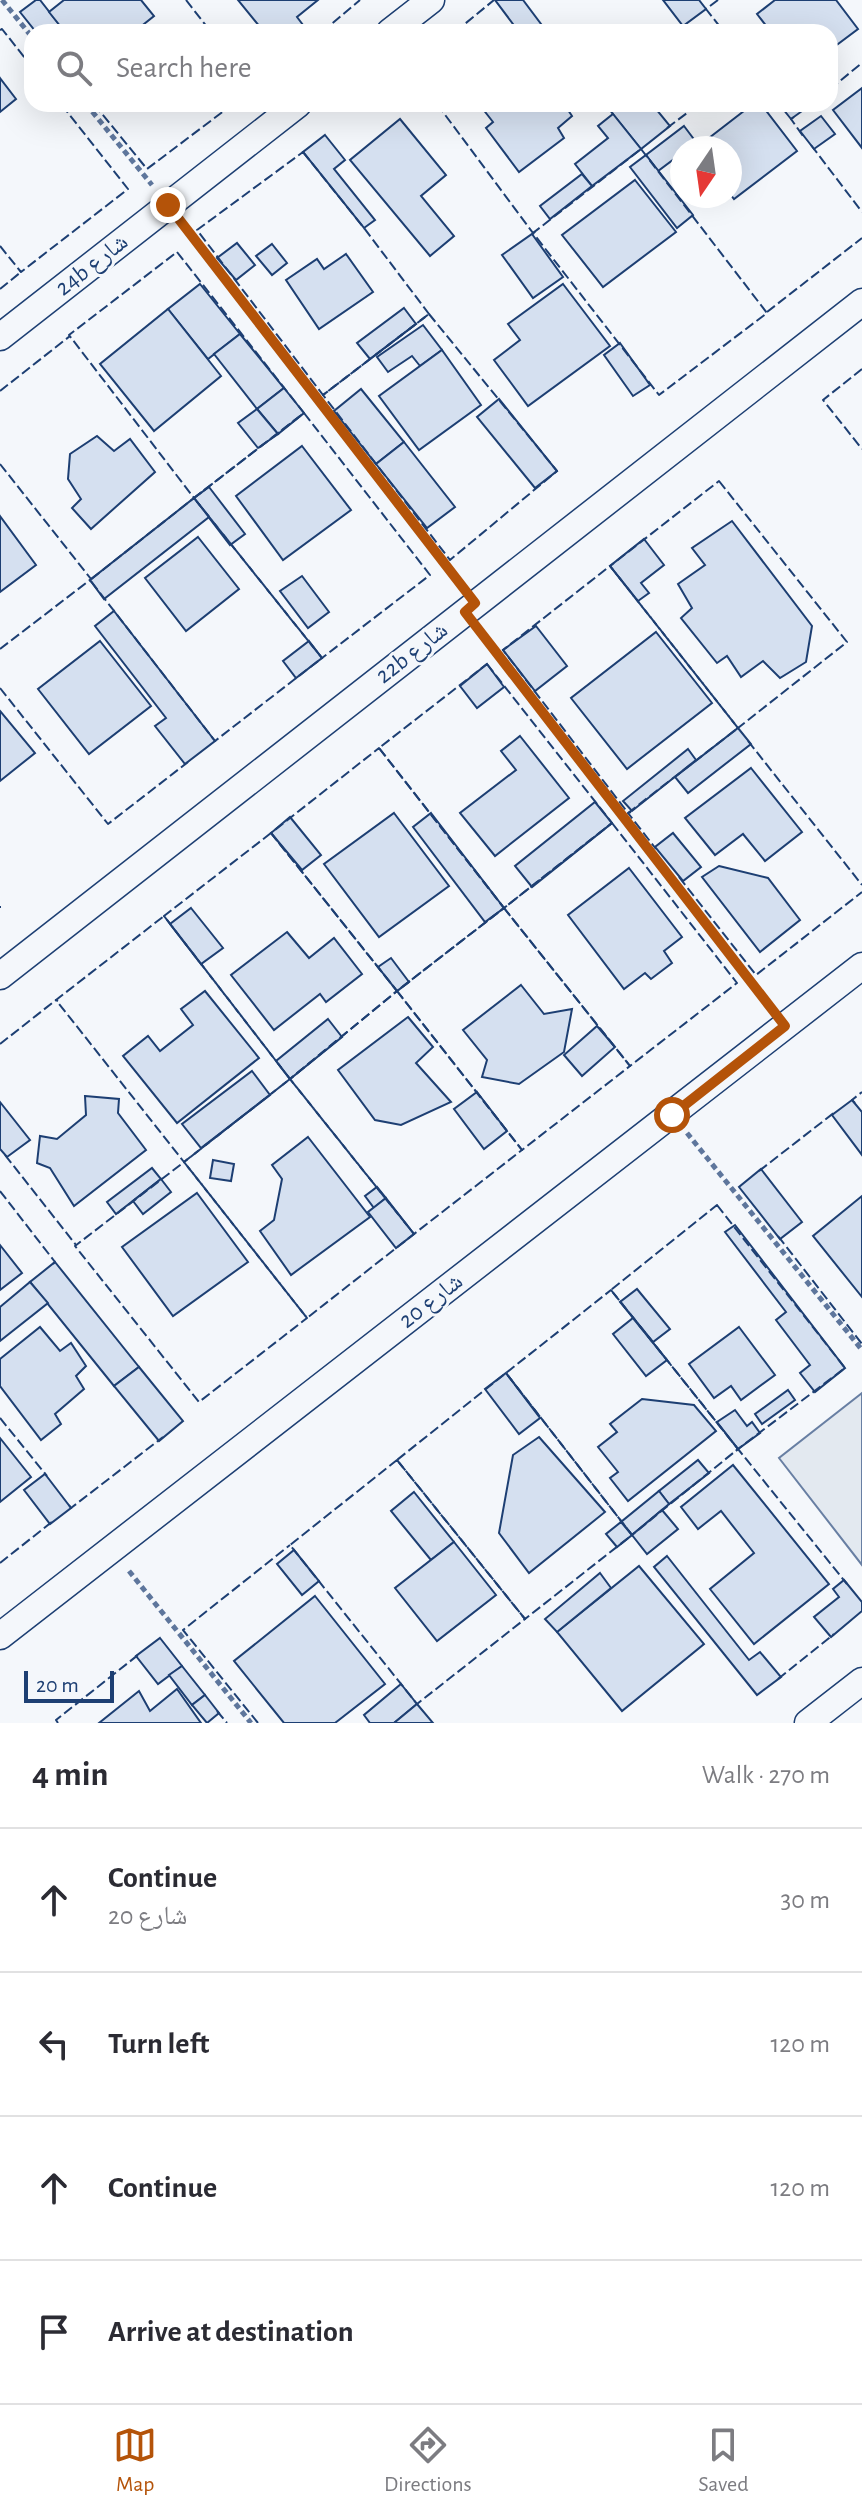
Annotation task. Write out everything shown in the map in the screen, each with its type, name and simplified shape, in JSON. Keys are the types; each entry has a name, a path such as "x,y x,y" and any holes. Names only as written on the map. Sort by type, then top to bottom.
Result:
{"street":[{"path":"400,24 431,0"},
{"name":"24b شارع","path":"0,337 288,112"},
{"name":"22b شارع","path":"0,976 862,302"},
{"name":"شارع 20","path":"0,1636 862,966"},
{"path":"808,1723 862,1681"}],"path":[{"path":"2,0 24,27"},
{"path":"92,112 168,205 785,1026"},
{"path":"672,1115 862,1350"},
{"path":"111,1548 251,1723"}],"shaded area":[{"path":"862,1393 862,1565 779,1458"}],"building":[{"path":"40,0 59,24 30,24 20,12"},
{"path":"64,0 141,0 154,16 144,24 59,24 49,12"},
{"path":"238,0 318,0 297,17 302,24 258,24"},
{"path":"495,0 523,0 541,24 513,24"},
{"path":"663,0 699,0 706,9 681,24"},
{"path":"775,0 836,0 858,29 838,44 838,24 765,24 757,14"},
{"path":"0,78 16,99 0,112"},
{"path":"862,88 862,148 835,112 838,112 838,106"},
{"path":"485,112 569,112 572,116 558,128 564,138 519,172 486,128 493,122"},
{"path":"611,112 659,112 670,126 641,149"},
{"path":"743,112 767,112 797,151 742,193 742,136 712,136"},
{"path":"785,112 801,112 791,119"},
{"path":"613,114 641,149 592,186 575,164 608,138 598,126"},
{"path":"821,116 835,134 814,149 800,131"},
{"path":"400,119 446,175 421,196 454,236 430,256 350,160"},
{"path":"684,126 692,136 671,136"},
{"path":"325,135 345,160 334,169 375,220 364,228 303,152"},
{"path":"670,137 670,162 658,171 646,155"},
{"path":"646,155 670,186 670,208 688,208 693,215 677,228 630,167"},
{"path":"582,174 592,186 550,219 540,206"},
{"path":"635,180 676,232 603,287 562,235"},
{"path":"532,234 563,277 533,298 502,255"},
{"path":"237,243 255,265 236,280 217,258"},
{"path":"272,244 287,263 272,275 256,256"},
{"path":"346,254 373,292 319,329 286,280 317,259 324,269"},
{"path":"200,284 240,334 208,359 168,309"},
{"path":"563,284 610,346 528,406 494,360 520,340 508,324"},
{"path":"404,308 416,324 370,359 357,343"},
{"path":"168,309 221,376 154,431 100,364"},
{"path":"423,325 442,350 420,366 412,356 388,372 377,357"},
{"path":"240,334 284,388 257,409 214,354"},
{"path":"620,343 650,385 633,396 604,355"},
{"path":"442,350 481,405 419,450 379,396"},
{"path":"284,388 304,413 278,434 257,409"},
{"path":"361,389 404,442 376,464 334,411"},
{"path":"499,399 557,471 535,488 477,417"},
{"path":"257,409 278,434 258,448 238,423"},
{"path":"97,436 114,451 130,439 155,472 91,529 72,508 81,499 68,479 70,454"},
{"path":"404,442 455,507 427,528 376,464"},
{"path":"302,446 351,510 283,560 236,496"},
{"path":"209,487 245,534 230,545 194,498"},
{"path":"194,498 209,517 104,599 90,580"},
{"path":"0,516 36,565 0,592"},
{"path":"732,521 812,626 806,662 780,678 763,661 741,677 727,656 717,663 681,618 692,608 678,584 705,565 692,548"},
{"path":"198,537 239,589 186,631 145,578"},
{"path":"644,539 664,565 641,583 649,593 638,601 610,566"},
{"path":"302,576 329,612 308,628 280,591"},
{"path":"114,611 215,741 185,764 155,726 166,718 95,626"},
{"path":"536,626 567,666 535,691 503,650"},
{"path":"656,632 712,703 627,769 571,698"},
{"path":"100,641 151,706 89,754 38,689"},
{"path":"309,641 322,658 296,678 283,661"},
{"path":"487,664 504,687 477,708 460,686"},
{"path":"0,711 35,753 0,781"},
{"path":"738,728 751,744 688,793 675,777"},
{"path":"520,736 569,798 495,856 460,813 516,770 501,751"},
{"path":"688,749 696,760 632,811 623,801"},
{"path":"751,768 802,832 765,861 743,834 715,855 685,818"},
{"path":"595,802 612,823 532,887 515,866"},
{"path":"394,813 449,886 379,937 324,864"},
{"path":"431,813 504,908 485,922 413,827"},
{"path":"290,817 321,855 302,870 271,833"},
{"path":"673,833 701,867 683,881 655,847"},
{"path":"719,866 768,878 800,920 760,952 702,877"},
{"path":"629,868 682,937 664,951 672,963 651,979 645,973 624,989 568,915"},
{"path":"191,908 223,948 201,964 170,924"},
{"path":"287,932 309,958 334,938 362,974 326,1002 320,994 274,1030 231,975"},
{"path":"391,958 409,982 397,991 378,967"},
{"path":"521,985 544,1014 572,1009 564,1052 519,1084 482,1077 487,1060 463,1030"},
{"path":"205,991 259,1058 177,1123 123,1056 148,1036 160,1051 193,1025 181,1009"},
{"path":"408,1017 433,1047 416,1063 451,1102 401,1125 375,1120 338,1070"},
{"path":"328,1019 342,1037 290,1079 276,1061"},
{"path":"597,1026 615,1047 582,1076 564,1055"},
{"path":"252,1071 270,1095 201,1148 182,1124"},
{"path":"477,1092 507,1131 484,1149 454,1109"},
{"path":"85,1096 119,1099 118,1113 146,1150 74,1206 50,1168 37,1163 40,1136 57,1139 86,1115"},
{"path":"852,1100 862,1112 862,1155 832,1115"},
{"path":"0,1102 30,1140 7,1157 0,1149"},
{"path":"308,1137 370,1217 291,1275 260,1231 274,1220 282,1179 272,1165"},
{"path":"213,1160 234,1164 231,1181 210,1178"},
{"path":"152,1168 161,1179 116,1214 107,1202"},
{"path":"761,1169 802,1222 780,1239 739,1187"},
{"path":"161,1179 171,1192 143,1214 133,1201"},
{"path":"377,1187 386,1198 374,1208 365,1196"},
{"path":"197,1193 248,1262 173,1316 122,1247"},
{"path":"862,1196 862,1297 813,1236"},
{"path":"386,1198 414,1234 396,1248 368,1212"},
{"path":"735,1225 845,1368 815,1392 800,1373 810,1365 776,1320 786,1312 725,1232"},
{"path":"0,1245 22,1273 0,1290"},
{"path":"55,1262 139,1367 114,1386 30,1282"},
{"path":"30,1282 48,1303 0,1341 0,1307"},
{"path":"637,1289 670,1329 653,1342 620,1302"},
{"path":"633,1318 667,1360 646,1376 613,1334"},
{"path":"40,1327 60,1351 71,1343 86,1366 76,1376 84,1389 55,1414 61,1424 41,1440 0,1386 0,1359"},
{"path":"739,1327 775,1375 741,1400 731,1386 714,1398 689,1364"},
{"path":"139,1367 183,1421 159,1441 114,1386"},
{"path":"506,1373 540,1418 519,1434 485,1389"},
{"path":"788,1390 795,1400 762,1424 755,1414"},
{"path":"642,1399 694,1405 716,1431 628,1501 610,1478 618,1472 598,1447 617,1432 610,1424"},
{"path":"735,1410 747,1426 752,1422 760,1433 738,1449 717,1422"},
{"path":"539,1437 605,1512 529,1573 499,1533 513,1455"},
{"path":"0,1438 31,1477 0,1502"},
{"path":"698,1460 709,1473 669,1504 659,1491"},
{"path":"733,1465 829,1584 754,1644 710,1589 754,1553 721,1511 698,1529 681,1507"},
{"path":"45,1474 71,1508 50,1524 24,1490"},
{"path":"659,1491 669,1504 632,1535 621,1522"},
{"path":"414,1492 454,1542 431,1560 391,1511"},
{"path":"662,1510 678,1529 647,1554 632,1535"},
{"path":"621,1522 632,1535 617,1547 606,1534"},
{"path":"454,1542 496,1595 437,1641 395,1588"},
{"path":"294,1550 319,1581 302,1595 277,1564"},
{"path":"667,1556 749,1660 760,1652 781,1677 757,1695 654,1567"},
{"path":"639,1566 704,1644 622,1711 557,1632"},
{"path":"600,1573 611,1588 557,1632 545,1619"},
{"path":"844,1580 862,1602 862,1611 831,1637 814,1617 839,1597 833,1589"},
{"path":"315,1596 385,1684 335,1723 284,1723 234,1661"},
{"path":"160,1638 182,1666 158,1684 136,1656"},
{"path":"182,1666 205,1695 192,1705 169,1675"},
{"path":"401,1684 417,1704 394,1723 370,1723 364,1715"},
{"path":"177,1689 201,1723 99,1723 139,1691 150,1711"},
{"path":"205,1695 219,1713 207,1723 192,1705"},
{"path":"417,1704 433,1723 394,1723"}],"fence":[{"path":"186,0 205,24"},
{"path":"332,24 360,0"},
{"path":"465,24 494,0"},
{"path":"718,0 706,9 718,24"},
{"path":"0,30 24,57"},
{"path":"838,82 862,63"},
{"path":"0,246 21,272 128,189 67,112"},
{"path":"101,112 147,169 222,112"},
{"path":"443,112 533,233 536,231"},
{"path":"667,128 688,112"},
{"path":"794,117 791,119 803,136"},
{"path":"811,145 862,212"},
{"path":"641,149 767,313 659,395 533,233 641,149"},
{"path":"303,152 429,314 323,395 197,230 303,152"},
{"path":"767,312 862,238"},
{"path":"177,252 304,413 194,498 69,335 177,252"},
{"path":"0,289 20,271"},
{"path":"429,314 557,471 450,560 323,395 429,314"},
{"path":"0,391 70,336"},
{"path":"862,369 823,400 862,449"},
{"path":"304,413 430,575 322,658 194,498 304,413"},
{"path":"0,464 91,579"},
{"path":"719,481 847,642 738,728 610,566 719,481"},
{"path":"194,498 322,658 215,741 90,580 194,498"},
{"path":"610,566 738,728 628,813 503,650 610,566"},
{"path":"0,649 91,582"},
{"path":"487,664 612,823 504,908 379,748 487,664"},
{"path":"0,688 108,824 188,762"},
{"path":"748,741 862,885"},
{"path":"379,748 504,908 397,991 271,833 379,748"},
{"path":"631,812 628,813 656,849"},
{"path":"612,823 737,983 630,1066 504,908 612,823"},
{"path":"271,833 397,991 290,1079 164,916 271,833"},
{"path":"679,877 756,975 862,892"},
{"path":"504,908 630,1066 522,1150 397,991 504,908"},
{"path":"164,916 290,1079 184,1162 56,1000 164,916"},
{"path":"397,991 522,1150 414,1234 290,1079 397,991"},
{"path":"0,1044 58,1001"},
{"path":"290,1079 414,1234 307,1318 184,1162 290,1079"},
{"path":"855,1103 852,1100 862,1092"},
{"path":"759,1171 835,1112"},
{"path":"5,1155 76,1245"},
{"path":"184,1162 307,1318 199,1402 75,1246 184,1162"},
{"path":"0,1191 55,1262 53,1264"},
{"path":"717,1205 845,1368 738,1449 611,1290 717,1205"},
{"path":"778,1236 862,1344"},
{"path":"611,1290 738,1449 632,1535 506,1373 611,1290"},
{"path":"506,1373 632,1535 525,1619 397,1460 506,1373"},
{"path":"0,1418 47,1476"},
{"path":"69,1505 71,1508 163,1437"},
{"path":"736,1451 738,1449 847,1584"},
{"path":"397,1460 525,1619 417,1704 290,1545 397,1460"},
{"path":"0,1563 53,1521"},
{"path":"258,1723 183,1630 290,1545"},
{"path":"778,1679 834,1634"},
{"path":"58,1723 56,1720 138,1655"},
{"path":"217,1711 227,1723"}],"route":[{"path":"168,205 475,603 465,612 785,1026 672,1115"}]}
